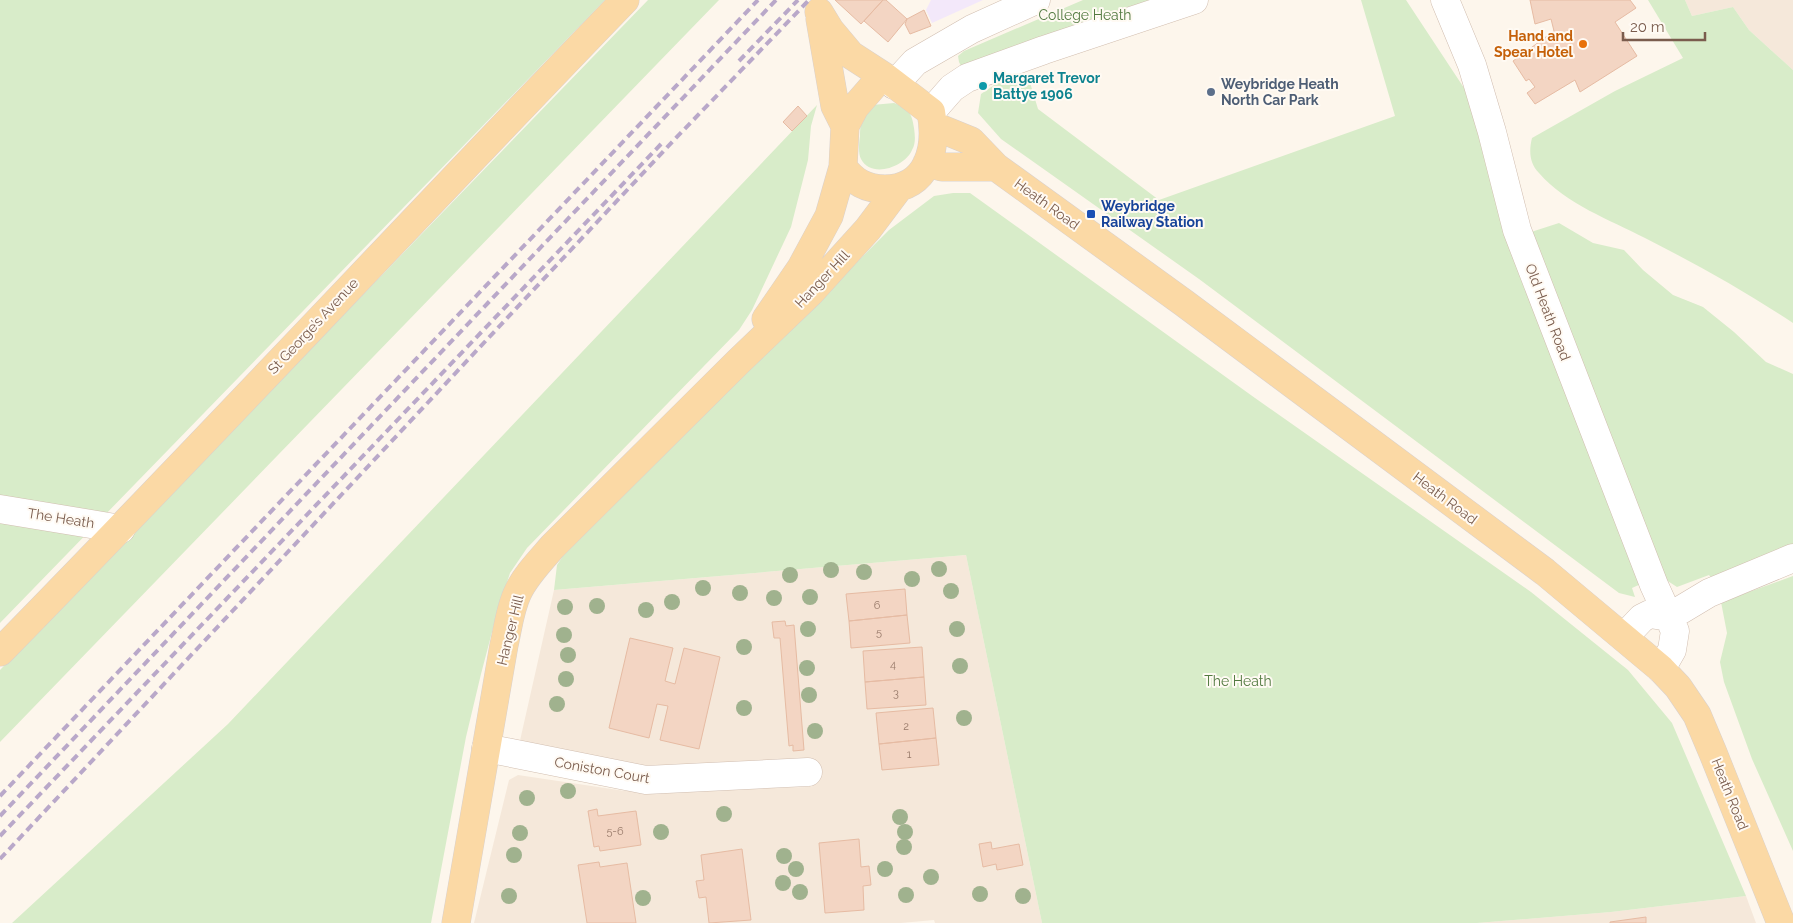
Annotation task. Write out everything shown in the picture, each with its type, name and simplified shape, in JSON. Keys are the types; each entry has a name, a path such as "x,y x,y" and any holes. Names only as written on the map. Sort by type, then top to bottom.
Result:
{"main road":[{"name":"St George’s Avenue","path":"0,652 121,529 448,183 625,0"},
{"path":"817,6 830,30 851,55 890,81 932,119 932,149 927,164 915,180 898,189 876,189 851,178 843,167 846,126 855,107 875,84 890,81"},
{"path":"817,6 834,106 846,126"},
{"name":"Heath Road","path":"932,119 972,141 996,167 1184,302 1545,572 1624,636 1660,669 1678,687 1696,715 1782,923"},
{"path":"927,164 942,167 996,167"},
{"name":"Hanger Hill","path":"738,362 801,268 829,216 843,167"},
{"name":"Hanger Hill","path":"456,923 504,645 514,603 523,584 533,568 554,546 738,362 810,293 868,229 898,189"}],"street":[{"path":"890,81 915,62 972,29 1036,0"},
{"path":"932,119 952,88 967,78 1194,0"},
{"name":"Old Heath Road","path":"1445,0 1472,65 1492,132 1517,230 1651,576 1675,631 1672,650 1660,669"},
{"name":"The Heath","path":"0,509 121,529"},
{"path":"1624,636 1642,618 1650,614 1669,617 1709,593 1793,558"},
{"name":"Coniston Court","path":"486,748 646,780 808,772"}],"shaded area":[{"path":"931,0 983,0 932,23 926,10"},
{"path":"1685,0 1793,0 1793,70 1749,30 1733,7 1692,16"},
{"path":"966,555 1042,923 935,923 934,920 901,923 474,923 509,780 518,775 625,791 809,787 808,761 707,767 640,765 519,745 554,590"},
{"path":"1746,896 1756,923 1477,923 1611,912"}],"green space":[{"path":"0,0 605,0 0,623"},
{"path":"648,0 719,0 0,742 0,670"},
{"name":"College Heath","path":"1083,0 1173,0 962,68 958,56 964,51"},
{"path":"1361,0 1406,0 1468,94 1643,583 1632,588 1635,597 1619,593 1199,279 1001,139 978,113 981,94 1000,81 1028,76 1038,109 1159,200 1395,116"},
{"path":"1648,0 1685,0 1692,16 1733,7 1749,30 1793,70 1793,323 1702,268 1575,202 1550,184 1533,165 1530,152 1532,138 1615,91 1683,58"},
{"path":"894,103 906,109 910,115 915,142 908,156 895,166 880,169 872,168 866,165 860,157 861,123 872,105"},
{"path":"817,105 811,126 808,160 791,227 752,310 739,330 527,548 510,573 497,613 466,737 431,923 12,923 228,724"},
{"name":"The Heath","path":"970,193 1255,398 1531,592 1628,670 1672,723 1746,896 1611,912 1477,923 1042,923 966,555 554,590 557,565 563,556 889,230 934,196"},
{"path":"1559,223 1593,243 1624,250 1643,270 1673,295 1703,307 1734,332 1766,362 1793,374 1793,552 1713,580 1709,575 1677,587 1660,576 1528,233"},
{"path":"1793,576 1793,851 1752,759 1724,682 1720,662 1727,633 1721,602"}],"building":[{"path":"835,0 883,0 861,24"},
{"path":"883,0 886,0 907,19 888,42 864,21"},
{"name":"Hand and Spear Hotel","path":"1530,0 1630,0 1636,8 1615,22 1637,56 1580,92 1575,80 1535,104 1527,93 1535,87 1529,79 1526,81 1513,61 1554,31 1551,19 1535,24"},
{"path":"924,10 931,26 910,34 905,24 907,19"},
{"path":"798,106 807,116 792,131 783,122"},
{"path":"905,589 907,615 849,621 846,594"},
{"path":"907,615 910,643 851,648 849,621"},
{"path":"785,621 786,626 794,625 804,750 793,751 793,745 789,746 780,638 774,638 772,622"},
{"path":"630,638 673,648 665,681 675,684 684,648 720,657 699,749 660,740 668,706 657,704 649,738 609,728"},
{"path":"922,647 924,677 865,682 863,651"},
{"path":"924,677 926,705 867,709 865,682"},
{"path":"933,708 936,738 879,744 876,713"},
{"path":"936,738 939,765 882,770 879,744"},
{"path":"597,809 598,816 636,811 641,845 600,851 599,846 594,847 588,811"},
{"path":"859,839 861,867 869,866 871,885 863,886 864,910 825,913 819,843"},
{"path":"991,842 992,849 1019,844 1023,865 997,870 996,864 983,867 979,844"},
{"path":"742,849 751,920 709,923 706,897 699,898 696,881 704,880 701,855"},
{"path":"599,862 600,867 627,863 636,923 587,923 578,865"},
{"path":"1646,917 1646,923 1610,923 1610,922"}],"railway":[{"path":"0,796 758,0"},
{"path":"0,816 776,0"},
{"path":"739,61 798,0"},
{"path":"0,859 674,140 809,0"},
{"path":"0,836 662,143"}],"place":[{"name":"Hand and Spear Hotel","path":"1583,44"},
{"name":"Margaret Trevor Battye 1906","path":"983,86"},
{"name":"Weybridge Heath North Car Park","path":"1211,92"},
{"name":"Weybridge Railway Station","path":"1091,214"}]}
